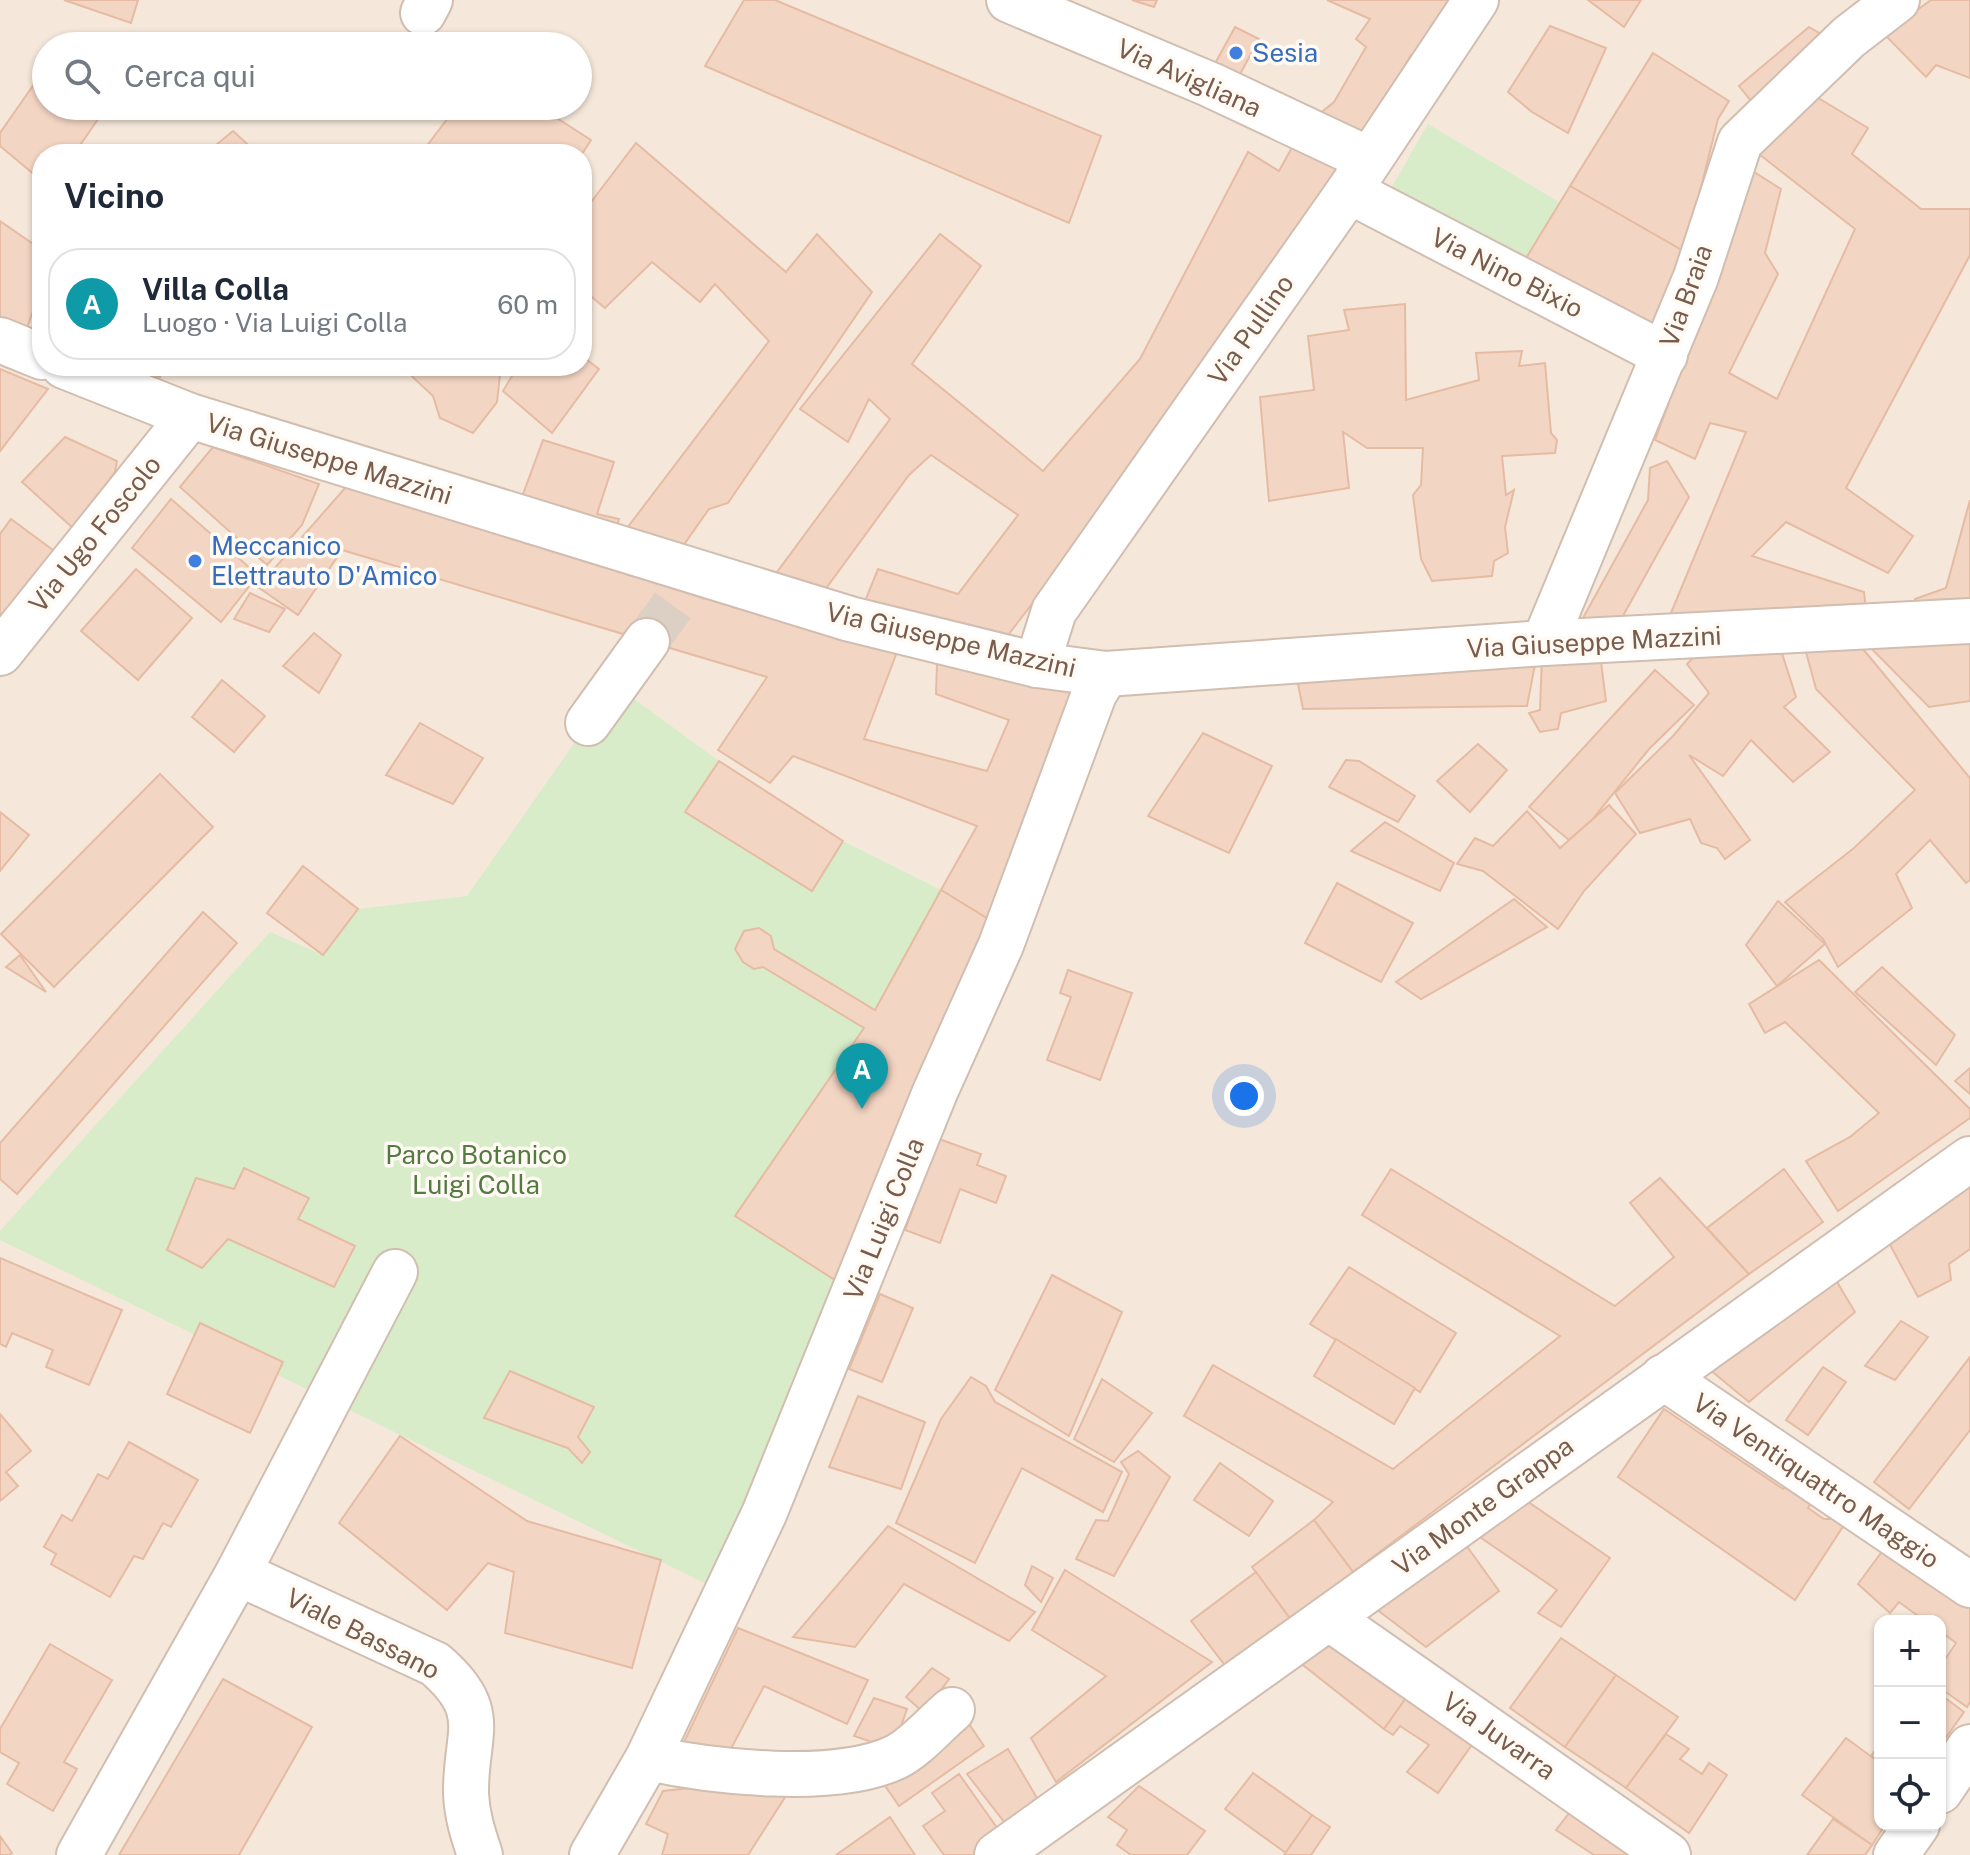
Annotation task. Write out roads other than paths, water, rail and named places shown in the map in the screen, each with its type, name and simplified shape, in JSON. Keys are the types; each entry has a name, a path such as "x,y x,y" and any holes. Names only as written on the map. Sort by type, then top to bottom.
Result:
{"street":[{"name":"Via Avigliana","path":"1009,0 1211,85 1358,175"},
{"name":"Via Pullino","path":"1037,665 1054,611 1476,0"},
{"name":"Via Braia","path":"1544,643 1696,277 1710,223 1740,142 1849,37 1897,0"},
{"name":"Via Nino Bixio","path":"1358,175 1665,355"},
{"path":"0,340 32,353"},
{"name":"Via Giuseppe Mazzini","path":"89,376 190,416 692,579 1037,665 1106,674 1544,643 1970,621"},
{"name":"Via Ugo Foscolo","path":"0,653 190,416"},
{"path":"588,723 647,641"},
{"name":"Via Luigi Colla","path":"592,1855 648,1758 764,1514 935,1092 1001,945 1094,694 1106,674"},
{"name":"Via Monte Grappa","path":"1024,1848 1329,1618 1970,1159"},
{"path":"79,1855 238,1573 395,1272"},
{"name":"Via Ventiquattro Maggio","path":"1663,1377 1970,1585"},
{"name":"Viale Bassano","path":"238,1573 435,1664 458,1684 469,1706 472,1729 466,1792 468,1821 480,1855"},
{"name":"Via Juvarra","path":"1329,1618 1668,1855"},
{"path":"648,1758 734,1773 802,1773 867,1767 898,1756 952,1710"},
{"path":"1946,1782 1970,1747"},
{"path":"1896,1855 1913,1831"}],"tunnel":[{"path":"647,641 687,586"}],"place":[{"name":"Sesia","path":"1236,53"},
{"name":"Meccanico Elettrauto D'Amico","path":"195,561"},
{"name":"Villa Colla","path":"862,1109"}],"park label":[{"name":"Parco Botanico Luigi Colla","path":"476,1170"}]}
